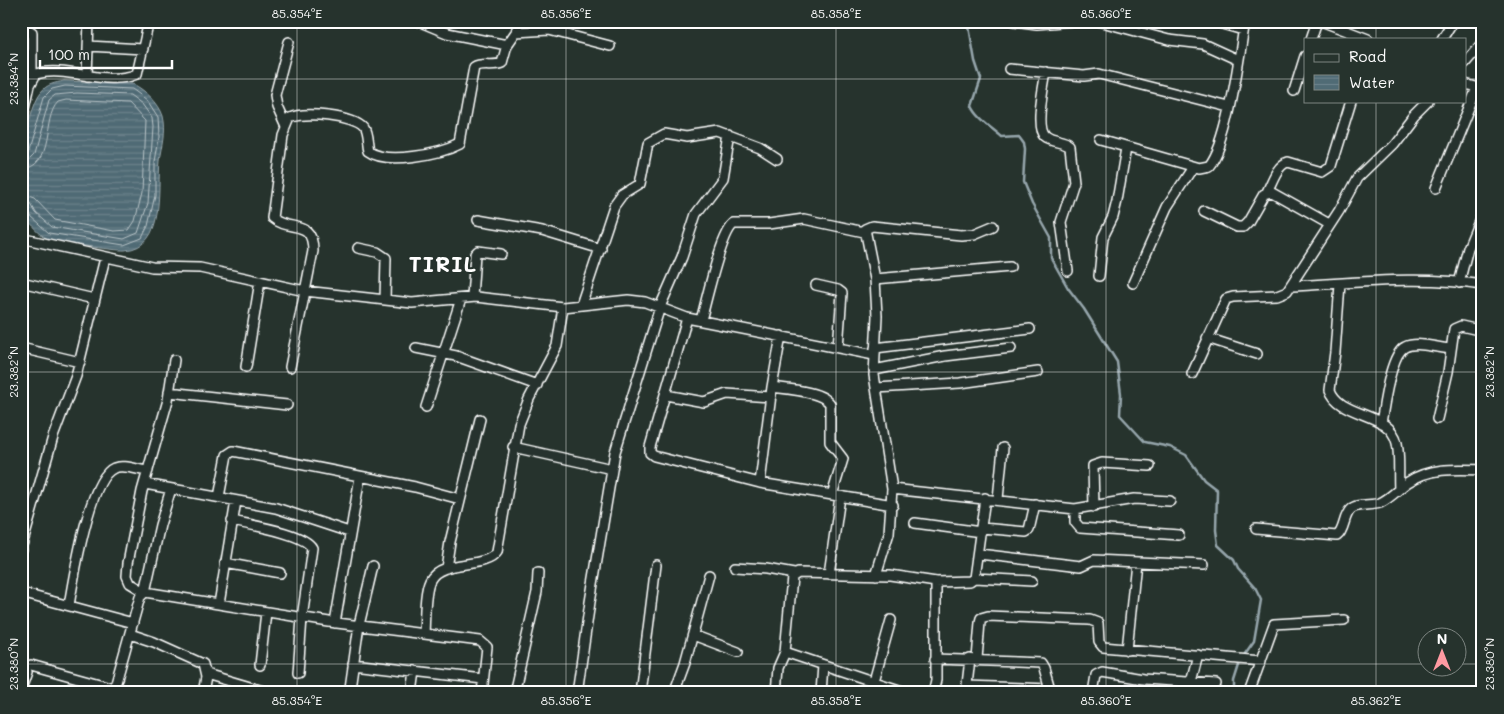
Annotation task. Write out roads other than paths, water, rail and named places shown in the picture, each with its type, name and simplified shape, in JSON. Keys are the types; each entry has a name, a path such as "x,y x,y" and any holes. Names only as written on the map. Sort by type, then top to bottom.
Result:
{"street":[{"path":"87,76 89,21"},
{"path":"32,79 40,73 123,79 137,74 149,21"},
{"path":"418,21 447,33 506,50"},
{"path":"290,367 313,251 311,235 306,230 272,218 283,135 290,118 302,114 350,121 361,126 364,131 368,151 373,155 385,157 415,156 454,147 460,144 462,138 474,67 479,64 496,65 502,63 519,21"},
{"path":"1014,21 1037,24 1073,21"},
{"path":"1098,21 1169,40 1203,44 1238,60"},
{"path":"1101,140 1193,167 1204,169 1213,162 1218,152 1229,107 1244,26 1212,21"},
{"path":"1311,38 1317,21"},
{"path":"1321,21 1365,38"},
{"path":"1443,38 1454,21"},
{"path":"21,25 32,32 34,39 32,79 21,126"},
{"path":"516,32 549,30 610,46"},
{"path":"286,127 277,107 275,95 289,42"},
{"path":"1466,62 1483,42"},
{"path":"88,46 143,49"},
{"path":"1294,91 1304,59"},
{"path":"1008,69 1084,76 1105,75 1229,107"},
{"path":"1046,72 1040,118 1041,133 1046,138 1070,146 1072,153 1074,182 1061,222 1068,271"},
{"path":"1436,188 1480,88 1466,84"},
{"path":"1204,211 1243,227 1285,163 1322,172 1331,166 1351,102"},
{"path":"1192,374 1226,299 1233,296 1283,294 1292,286 1329,224 1339,211 1357,178 1392,144 1414,114 1427,102"},
{"path":"581,305 617,200 640,184 646,149 652,139 668,134 687,138 720,132 760,148 777,159"},
{"path":"577,693 612,469 660,308 682,257 696,214 724,178 730,136"},
{"path":"1099,276 1103,237 1113,217 1126,148"},
{"path":"1133,283 1167,207 1193,167"},
{"path":"1267,192 1276,194 1329,224"},
{"path":"1458,283 1468,248 1483,212"},
{"path":"701,320 718,258 728,230 734,224 769,224 804,219 864,232"},
{"path":"478,220 542,231 601,249"},
{"path":"876,575 889,533 893,505 874,370 877,316 875,279 864,232 865,228 872,226 969,235 993,226"},
{"path":"21,238 105,258 152,266 200,268 305,291 412,303 472,297 489,297 563,308 628,300 645,302 687,318 838,348 874,351 1030,329"},
{"path":"358,248 377,252 386,258 386,300"},
{"path":"472,297 475,254 478,252 501,254"},
{"path":"21,549 53,437 80,362 105,258"},
{"path":"875,279 1010,266"},
{"path":"246,366 260,281"},
{"path":"21,282 94,299"},
{"path":"1292,286 1458,283 1483,285"},
{"path":"816,284 838,290 842,294 838,348"},
{"path":"1340,284 1330,390 1332,395 1342,404 1381,423 1394,434 1397,443 1399,489"},
{"path":"426,407 461,299"},
{"path":"424,634 430,580 446,568 494,557 518,424 557,346 563,308"},
{"path":"687,318 650,447 650,453 654,456 760,483 893,505"},
{"path":"1437,419 1454,328 1456,326 1483,331"},
{"path":"760,483 772,386 781,336"},
{"path":"1207,338 1258,354"},
{"path":"1381,423 1394,364 1400,351 1405,347 1418,346 1451,349"},
{"path":"21,348 80,362"},
{"path":"416,348 443,353 537,385"},
{"path":"874,370 945,356 1011,348"},
{"path":"174,360 169,392 145,484 127,576 134,587 144,592 302,618 484,643 487,647 482,693"},
{"path":"876,388 960,383 1038,372"},
{"path":"772,386 818,395 828,400 831,410 830,442 843,459 836,496 828,574"},
{"path":"169,392 287,405"},
{"path":"666,395 704,402 727,394 772,397"},
{"path":"446,568 460,499 480,419"},
{"path":"513,447 612,469"},
{"path":"998,499 1003,448"},
{"path":"219,497 227,455 233,451 415,487 460,499"},
{"path":"1094,507 1093,466 1102,463 1150,466"},
{"path":"69,605 83,533 96,492 104,474 119,466 148,472"},
{"path":"1256,529 1337,536 1342,530 1348,512 1354,507 1380,503 1423,474 1450,468 1483,470"},
{"path":"335,623 360,477"},
{"path":"145,484 276,508 350,532"},
{"path":"21,689 29,668 114,691 140,597 144,592 160,525 171,489"},
{"path":"892,489 998,499 1075,509 1134,499 1170,500"},
{"path":"974,578 979,554 985,498"},
{"path":"219,604 236,500"},
{"path":"915,523 982,530 1026,532 1029,530 1035,504"},
{"path":"1075,509 1076,522 1080,528 1179,535"},
{"path":"232,521 290,535 309,542 312,552 302,618 298,673"},
{"path":"979,554 1081,566 1094,560 1204,565"},
{"path":"225,562 280,573"},
{"path":"1127,650 1136,562"},
{"path":"640,693 656,565"},
{"path":"350,688 359,625 373,566"},
{"path":"735,567 766,569 794,574 876,575 936,582 970,580 974,578 1032,580"},
{"path":"514,693 537,592 538,573"},
{"path":"776,693 778,668 785,652 794,574"},
{"path":"674,693 709,575"},
{"path":"933,693 936,582"},
{"path":"21,593 133,623"},
{"path":"260,665 266,612"},
{"path":"1060,693 1050,689 966,689 974,659 981,618 988,616 1093,621 1099,626 1100,645 1127,650 1261,661"},
{"path":"874,681 891,620"},
{"path":"1249,693 1274,624 1344,620"},
{"path":"130,634 203,664 206,674 203,693"},
{"path":"692,635 738,652"},
{"path":"785,652 908,693"},
{"path":"1188,693 1198,656"},
{"path":"935,659 1040,663 1044,668 1050,689"},
{"path":"353,664 483,679"},
{"path":"821,693 823,665"},
{"path":"412,693 415,671"},
{"path":"1093,693 1096,675 1102,672 1142,680 1216,684"},
{"path":"206,674 270,693"}],"water":[{"path":"64,81 133,84 151,97 161,111 164,133 160,161 157,215 147,239 138,247 119,250 51,240 41,235 27,220 23,210 21,195 21,176 26,135 36,102 43,89 51,84"}],"waterway":[{"path":"968,21 975,61 981,79 972,106 981,118 1002,136 1019,135 1024,142 1023,182 1032,204 1051,238 1051,258 1068,288 1084,309 1117,362 1121,394 1120,415 1145,442 1170,447 1186,455 1204,480 1217,490 1216,530 1218,545 1234,560 1238,569 1255,588 1261,600 1254,641 1242,658"},
{"path":"1234,693 1234,681 1240,662"}],"district":[{"name":"TIRIL","path":"443,264"}]}
